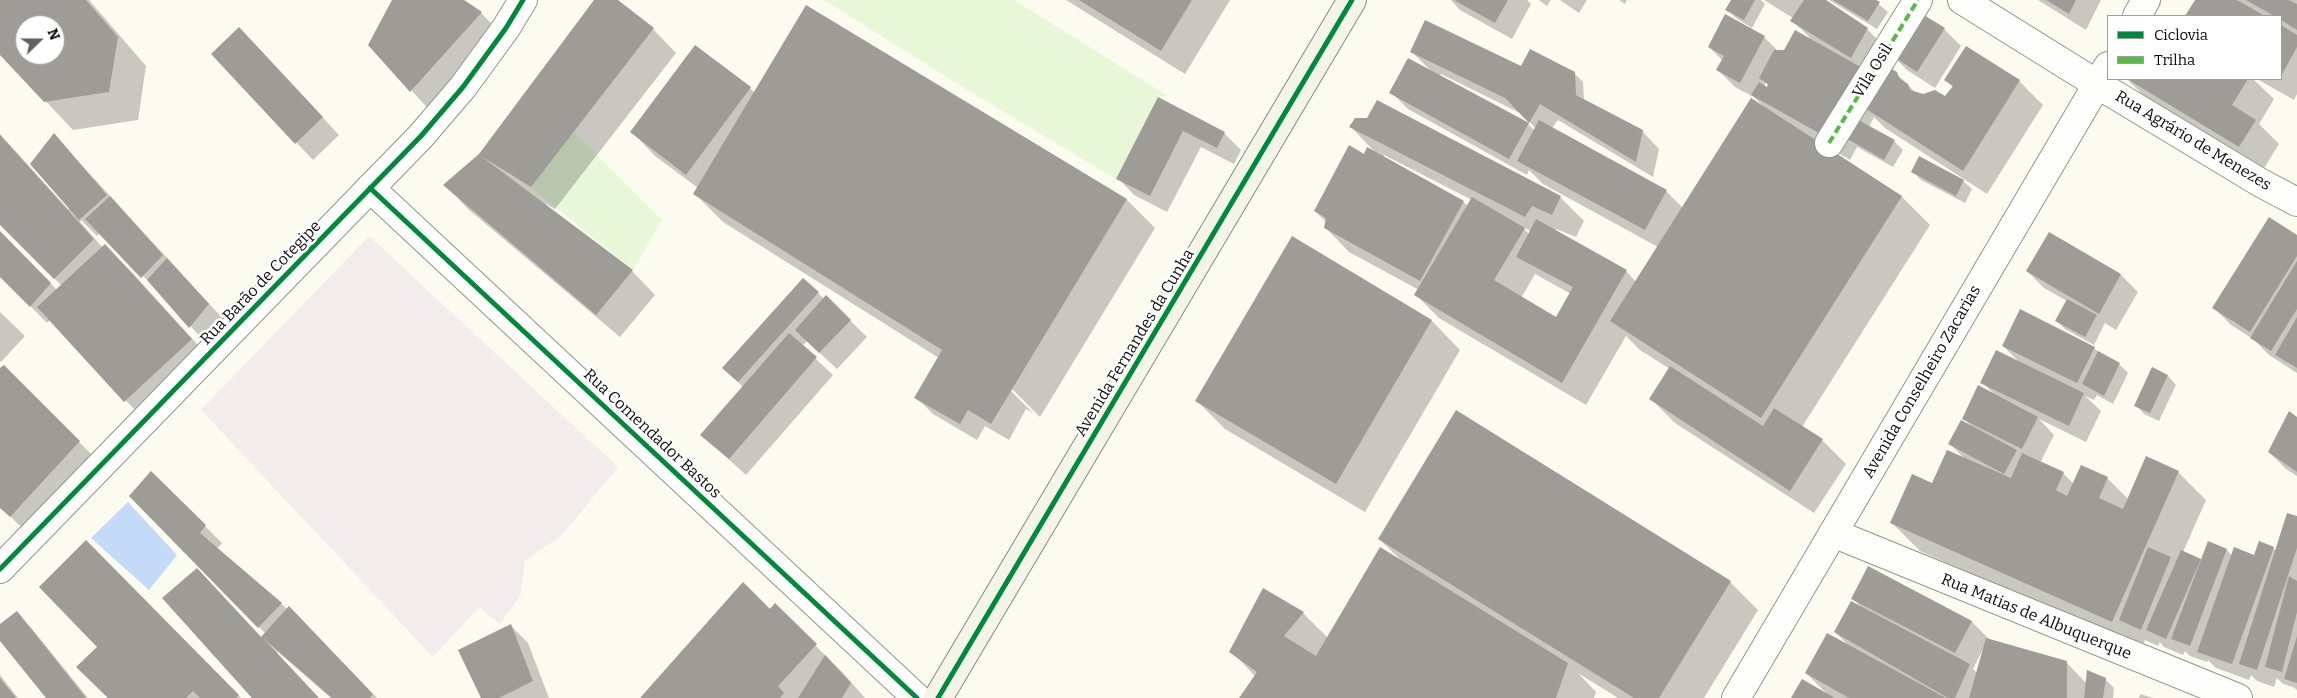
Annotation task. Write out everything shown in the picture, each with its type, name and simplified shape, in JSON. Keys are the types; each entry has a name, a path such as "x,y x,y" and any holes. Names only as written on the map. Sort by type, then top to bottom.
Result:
{"main road":[{"name":"Avenida Fernandes da Cunha","path":"938,698 1352,0"}],"street":[{"name":"Rua Barão de Cotegipe","path":"4,558 421,136 463,87 506,28 522,0"},
{"name":"Vila Osil","path":"1829,143 1918,0"},
{"name":"Rua Agrário de Menezes","path":"1962,0 2103,75"},
{"path":"2138,15 2146,0"},
{"name":"Avenida Conselheiro Zacarias","path":"1736,698 2103,75"},
{"name":"Rua Agrário de Menezes","path":"2110,80 2261,183 2297,202"},
{"name":"Rua Comendador Bastos","path":"370,188 916,698"},
{"name":"Rua Matias de Albuquerque","path":"1833,534 2238,698"}],"shaded area":[{"path":"369,236 618,467 562,535 525,561 520,596 500,624 479,607 433,657 201,410"}],"green space":[{"path":"824,0 1014,0 1168,96 1158,97 1116,179 966,89"},
{"path":"572,130 662,220 633,270 531,187"}],"water":[{"path":"128,502 177,555 149,590 91,538"}],"building":[{"path":"0,0 86,0 118,37 109,92 44,102 0,55"},
{"path":"392,0 464,0 482,12 410,92 368,45"},
{"path":"594,0 618,0 654,28 531,187 481,156 633,270 596,315 443,185 479,154"},
{"path":"1079,0 1192,0 1161,51"},
{"path":"1454,0 1508,0 1495,23"},
{"path":"1731,0 1755,0 1744,20 1725,10"},
{"path":"1804,0 1826,0 1868,28 1851,58 1790,21"},
{"path":"1833,0 1876,0 1880,2 1868,21"},
{"path":"2046,0 2076,0 2069,14"},
{"path":"2195,0 2237,0 2263,15 2186,15"},
{"path":"2246,0 2289,0 2297,4 2297,30 2282,21 2282,15 2272,15"},
{"path":"806,5 1127,199 991,424 968,410 960,424 914,398 942,350 693,194"},
{"path":"1916,10 1945,28 1917,72 1889,54"},
{"path":"1725,14 1765,36 1740,83 1716,70 1724,56 1708,47"},
{"path":"1425,20 1521,66 1530,49 1575,72 1576,95 1643,130 1636,162 1540,104 1529,123 1505,98 1410,52"},
{"path":"2282,26 2297,35 2297,47 2282,74"},
{"path":"239,27 323,117 295,144 211,54"},
{"path":"1795,30 1864,69 1826,137 1751,95 1759,82 1767,87 1768,84 1759,78 1774,50 1784,50"},
{"path":"695,45 751,87 686,175 630,132"},
{"path":"1966,46 2020,80 1963,171 1860,105 1885,65 1897,72 1899,78 1908,84 1910,90 1923,94 1935,90 1945,96 1953,86 1944,80"},
{"path":"1408,58 1529,123 1509,159 1389,93"},
{"path":"2129,80 2247,80 2232,105 2256,120 2239,147"},
{"path":"1158,97 1225,132 1217,148 1183,131 1150,196 1116,179"},
{"path":"1751,98 1902,196 1761,418 1610,321"},
{"path":"1377,100 1561,196 1552,215 1532,206 1525,217 1349,127 1355,118 1367,118"},
{"path":"1849,115 1895,140 1884,160 1839,134"},
{"path":"1539,120 1667,190 1645,230 1517,161"},
{"path":"54,133 107,195 79,220 30,164"},
{"path":"0,135 94,239 54,279 0,225"},
{"path":"1349,145 1364,154 1367,147 1464,201 1420,281 1324,228 1326,218 1314,211"},
{"path":"1919,156 1964,180 1956,196 1911,172"},
{"path":"110,196 163,255 141,278 85,219"},
{"path":"1472,197 1525,228 1494,280 1556,317 1573,287 1516,257 1536,219 1627,270 1562,383 1414,295"},
{"path":"2269,217 2297,235 2297,256 2250,332 2212,308"},
{"path":"0,231 51,283 30,307 0,277"},
{"path":"2049,232 2121,274 2099,314 2026,271"},
{"path":"1292,236 1432,320 1336,484 1195,401"},
{"path":"105,244 192,339 124,402 37,307"},
{"path":"167,258 209,304 189,328 147,280"},
{"path":"2297,261 2297,309 2271,351 2250,338"},
{"path":"803,278 819,292 738,382 722,368"},
{"path":"826,295 851,320 819,353 795,330"},
{"path":"2067,299 2097,315 2085,337 2055,321"},
{"path":"2020,309 2095,347 2077,383 2002,346"},
{"path":"2297,317 2297,368 2275,355"},
{"path":"789,333 817,357 729,459 700,435"},
{"path":"1996,350 2084,393 2069,426 1980,383"},
{"path":"2098,351 2120,363 2104,396 2082,384"},
{"path":"4,365 80,441 10,517 0,508 0,368"},
{"path":"1670,366 1763,426 1774,408 1823,439 1790,491 1649,399"},
{"path":"2152,367 2168,375 2150,413 2134,406"},
{"path":"1978,385 2038,417 2022,449 1962,419"},
{"path":"1456,410 1731,581 1659,698 1634,698 1378,539"},
{"path":"2289,411 2297,417 2297,472 2268,452"},
{"path":"1961,420 2017,450 2004,474 1948,444"},
{"path":"1947,450 2011,478 2022,453 2064,472 2056,490 2067,496 2081,465 2108,477 2099,498 2123,509 2146,456 2179,471 2112,622 1890,523 1912,474 1932,483"},
{"path":"151,471 206,525 200,533 282,603 258,628 129,496"},
{"path":"2287,513 2297,516 2297,548 2257,670 2239,664"},
{"path":"86,540 239,695 236,698 200,698 193,691 186,698 108,698 76,667 97,647 39,587"},
{"path":"2208,541 2227,549 2190,646 2171,639"},
{"path":"2259,541 2274,547 2232,664 2197,652 2234,547 2254,555"},
{"path":"1380,547 1568,663 1556,698 1239,698 1257,672 1229,652 1263,588 1304,612 1284,636 1316,656"},
{"path":"2148,547 2171,557 2141,630 2119,620"},
{"path":"2181,550 2201,559 2166,639 2146,630"},
{"path":"1868,566 1972,621 1955,653 1851,599"},
{"path":"197,568 261,637 289,606 373,694 370,698 332,698 263,638 319,698 252,698 162,598"},
{"path":"2289,576 2297,581 2297,612 2282,672 2265,667"},
{"path":"743,582 770,609 775,603 817,644 778,686 784,693 780,698 640,698"},
{"path":"1851,601 1970,664 1955,698 1948,698 1834,632"},
{"path":"17,611 86,698 46,698 0,641 0,624"},
{"path":"511,624 533,681 499,698 481,698 458,650"},
{"path":"1827,633 1946,698 1849,698 1805,673"},
{"path":"2297,636 2297,683 2284,679"},
{"path":"1986,638 2067,661 2067,698 1969,698"},
{"path":"825,655 851,683 842,698 798,698"},
{"path":"2087,670 2106,678 2103,698 2084,698"},
{"path":"0,678 16,698 0,698"},
{"path":"1802,679 1835,698 1791,698"}],"marked path":[{"path":"1829,143 1918,0"}],"cycle path":[{"path":"0,569 421,136 463,87 506,28 523,0"},
{"path":"938,698 1352,0"},
{"path":"370,188 917,698"}]}
